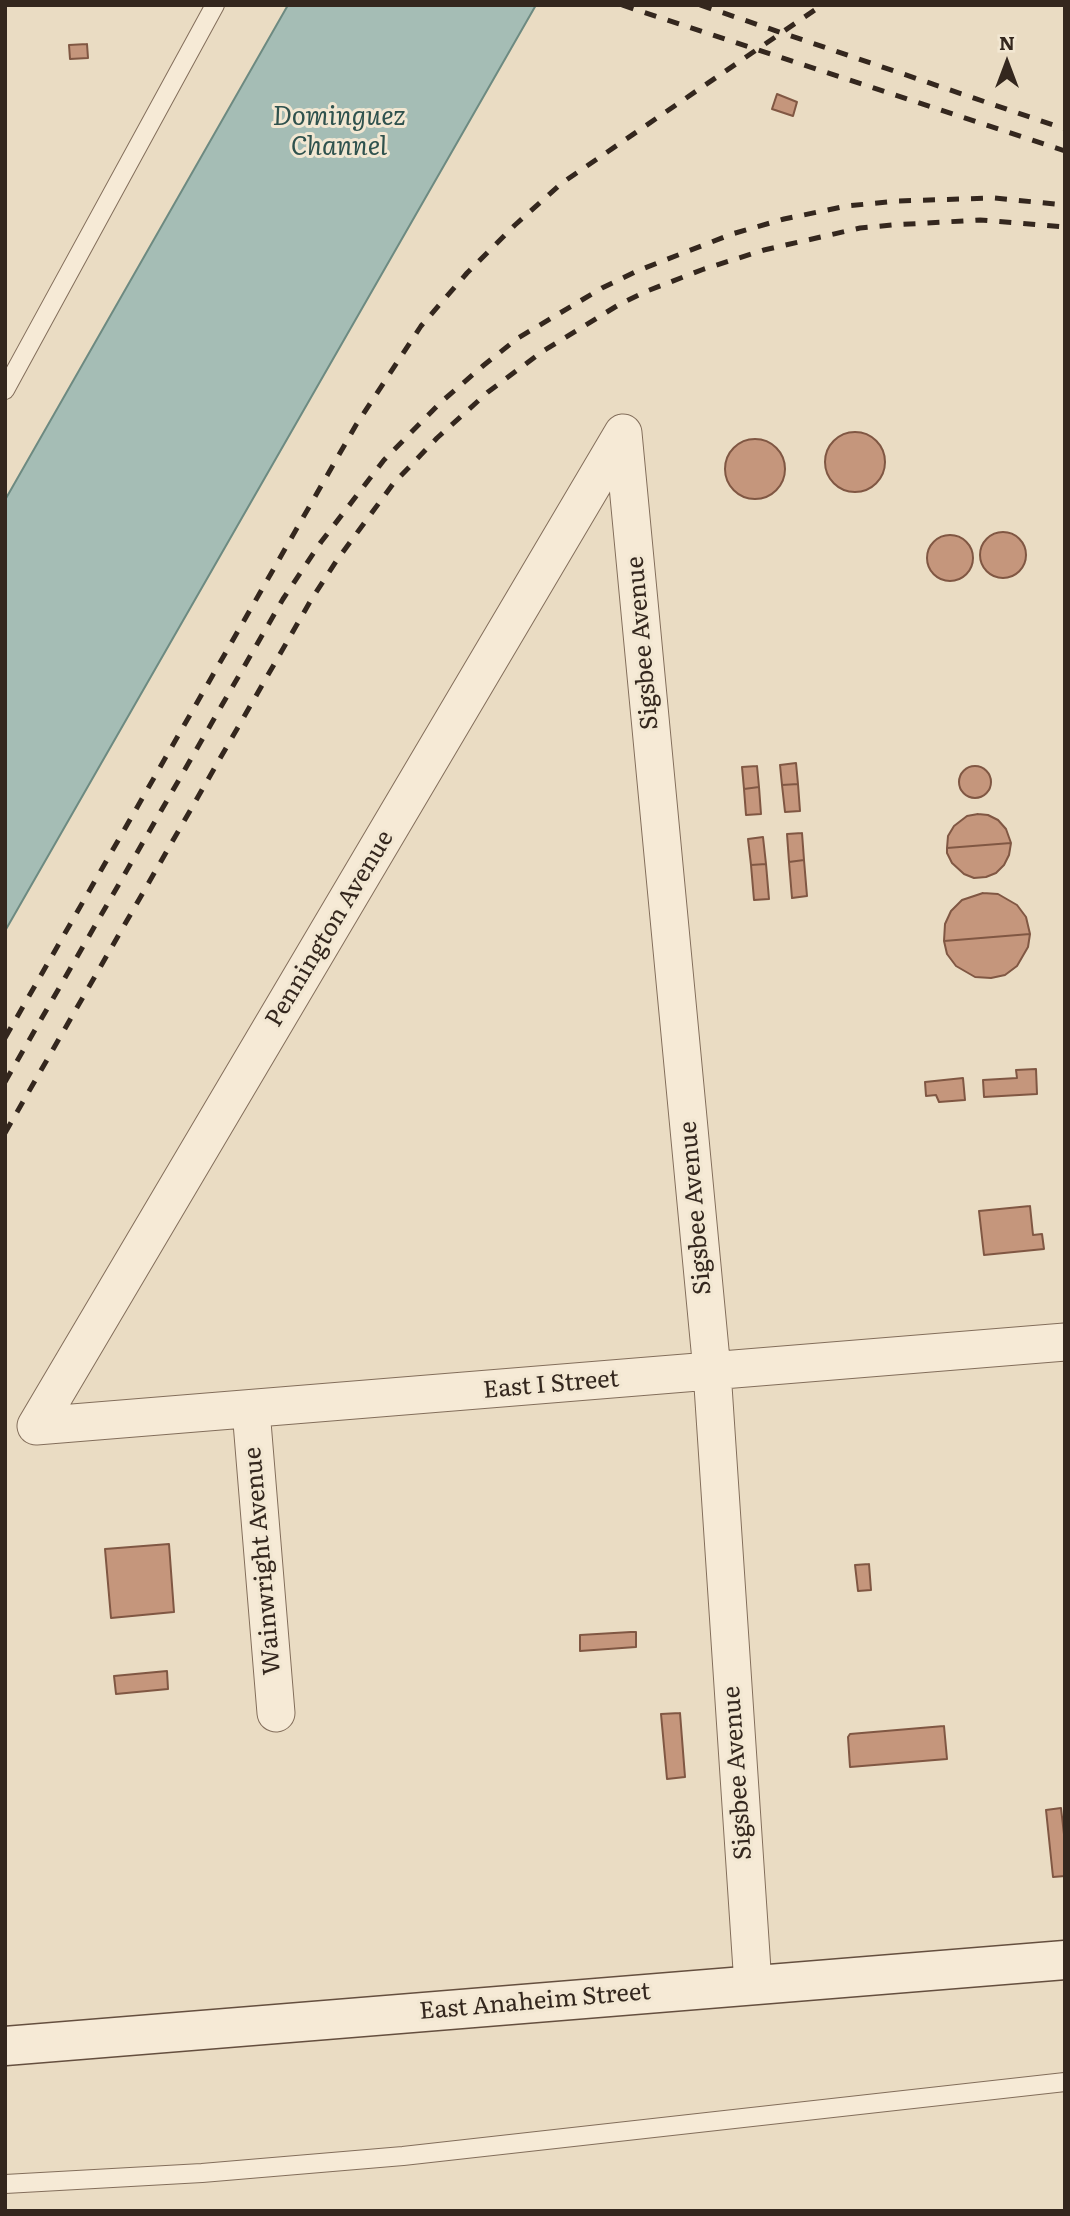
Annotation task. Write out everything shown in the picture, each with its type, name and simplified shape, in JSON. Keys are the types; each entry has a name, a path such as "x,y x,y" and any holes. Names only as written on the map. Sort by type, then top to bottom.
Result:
{"main road":[{"name":"East Anaheim Street","path":"5,2046 1065,1960"}],"street":[{"name":"Sigsbee Avenue","path":"623,433 712,1371 752,1984"},
{"name":"Pennington Avenue","path":"36,1426 623,433"},
{"name":"East I Street","path":"36,1426 1065,1342"},
{"name":"Wainwright Avenue","path":"251,1410 276,1713"}],"lane":[{"path":"5,390 215,5"},
{"path":"5,2184 202,2173 403,2155 1065,2082"}],"water":[{"name":"Dominguez Channel","path":"288,5 536,5 5,931 5,500"}],"building":[{"path":"87,44 88,58 70,59 69,45"},
{"path":"777,94 797,102 793,116 772,109"},
{"path":"849,432 861,432 877,440 883,450 883,474 877,484 861,492 849,492 833,484 825,468 825,456 833,440"},
{"path":"749,439 761,439 777,447 783,457 783,481 777,491 761,499 749,499 733,491 725,475 725,463 733,447"},
{"path":"1003,532 1019,539 1026,555 1019,571 1003,578 987,571 980,555 987,539"},
{"path":"950,535 966,542 973,558 966,574 950,581 934,574 927,558 934,542"},
{"path":"796,763 798,784 782,785 780,765"},
{"path":"757,766 759,787 744,789 742,767"},
{"path":"975,766 986,771 991,782 986,793 975,798 964,793 959,782 964,771"},
{"path":"798,784 800,811 785,812 782,785"},
{"path":"759,787 761,814 746,815 744,789"},
{"path":"978,814 998,820 1006,829 1011,843 947,848 948,836 954,826 967,816"},
{"path":"802,833 804,860 789,862 787,834"},
{"path":"763,837 766,864 751,865 748,839"},
{"path":"1011,843 1004,865 996,873 986,877 974,878 964,874 952,863 947,853 947,848"},
{"path":"804,860 807,896 792,898 789,862"},
{"path":"766,864 769,899 754,900 751,865"},
{"path":"983,893 998,894 1017,905 1026,917 1030,934 944,941 945,924 951,911 962,900"},
{"path":"1030,934 1028,947 1017,966 1005,975 991,978 975,977 956,966 947,954 944,941"},
{"path":"1036,1069 1037,1094 984,1097 983,1080 1017,1078 1016,1070"},
{"path":"963,1078 965,1100 939,1102 936,1095 926,1096 925,1082"},
{"path":"1030,1206 1033,1235 1042,1234 1044,1249 984,1255 979,1211"},
{"path":"169,1544 174,1612 111,1618 105,1549"},
{"path":"869,1564 871,1590 858,1591 855,1565"},
{"path":"636,1632 636,1647 580,1651 580,1635"},
{"path":"167,1671 168,1689 116,1694 114,1676"},
{"path":"680,1713 685,1777 667,1779 661,1714"},
{"path":"944,1726 947,1759 850,1767 850,1734"},
{"path":"1061,1808 1065,1876 1053,1877 1046,1810"}],"railway":[{"path":"622,5 1065,151"},
{"path":"700,5 1065,129"},
{"path":"5,1038 356,425 421,326 467,273 562,183 822,5"},
{"path":"5,1082 283,599 321,542 384,460 440,403 484,365 518,338 602,288 637,271 732,234 784,219 847,206 897,201 994,198 1065,205"},
{"path":"5,1133 311,600 337,560 393,484 437,438 488,392 543,351 620,304 704,269 764,250 860,228 892,225 980,220 1065,227"}]}
